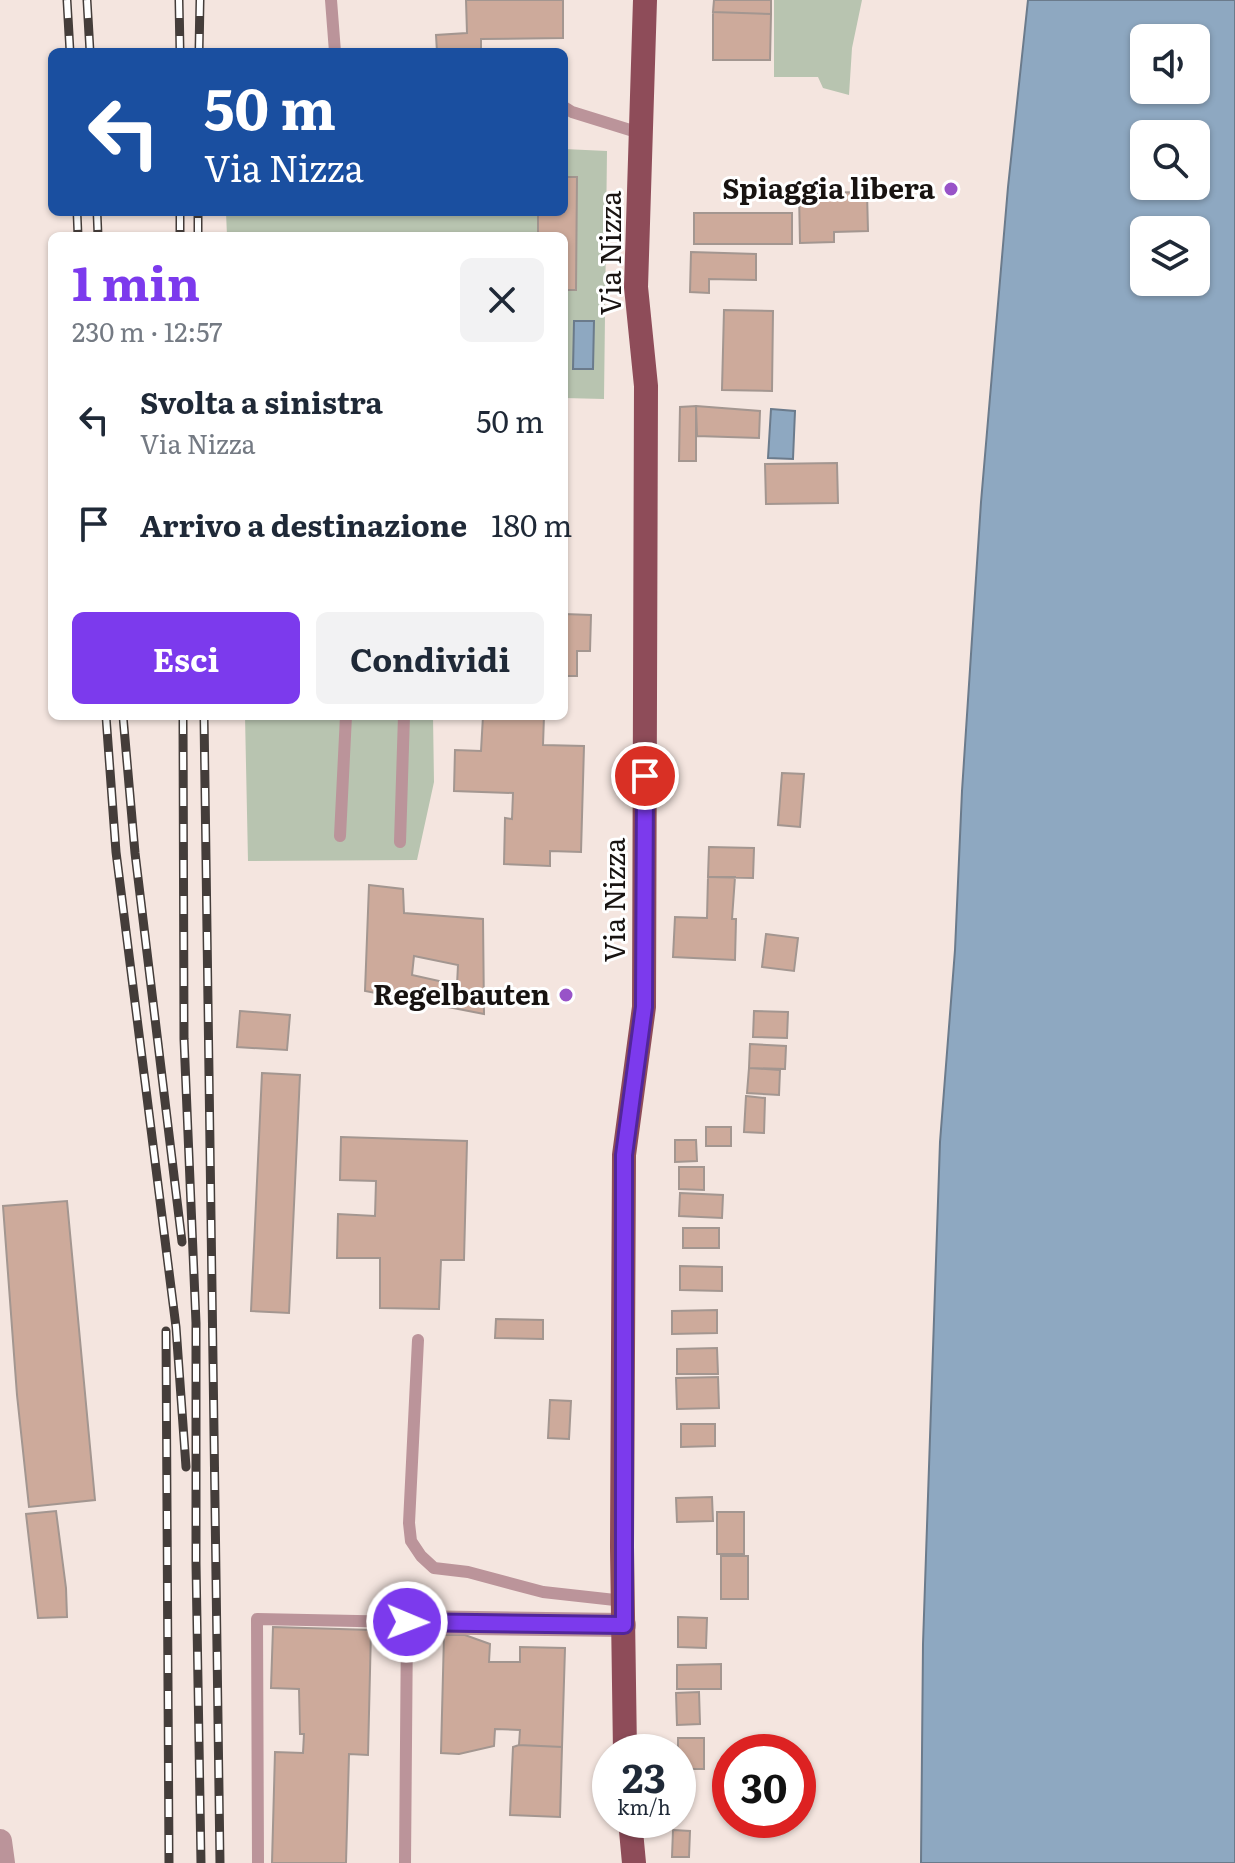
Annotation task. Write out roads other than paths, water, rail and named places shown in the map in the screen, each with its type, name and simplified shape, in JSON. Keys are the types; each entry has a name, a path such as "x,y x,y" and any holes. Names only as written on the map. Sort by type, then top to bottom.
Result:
{"main road":[{"name":"Via Nizza","path":"625,1734 622,1547 624,1155 644,1007 646,386 636,287 645,0"},
{"path":"632,1838 634,1863"}],"street":[{"path":"407,1622 624,1613"},
{"path":"0,1841 3,1863"}],"lane":[{"path":"331,0 335,48"},
{"path":"568,110 643,134"},
{"path":"340,836 346,720"},
{"path":"400,842 404,720"},
{"path":"418,1340 409,1523 411,1541 421,1556 434,1568 468,1572 624,1613"},
{"path":"258,1863 257,1619 407,1622 405,1863"}],"water":[{"path":"1028,0 1235,0 1235,1863 921,1863 923,1644 940,1142 955,950 981,502 1008,187"},
{"path":"574,321 594,321 593,369 573,369"},
{"path":"771,409 795,411 793,459 768,458"}],"railway":[{"path":"67,0 70,48"},
{"path":"87,0 90,48"},
{"path":"179,0 180,48"},
{"path":"199,48 200,0"},
{"path":"77,216 78,232"},
{"path":"97,216 98,232"},
{"path":"180,216 180,232"},
{"path":"198,216 198,232"},
{"path":"106,720 116,852 176,1327 186,1467"},
{"path":"123,720 135,853 182,1242"},
{"path":"183,720 184,1039 196,1323 201,1863"},
{"path":"204,720 220,1863"},
{"path":"166,1331 169,1863"}],"place":[{"name":"Spiaggia libera","path":"951,189"},
{"name":"Regelbauten","path":"566,995"}]}
